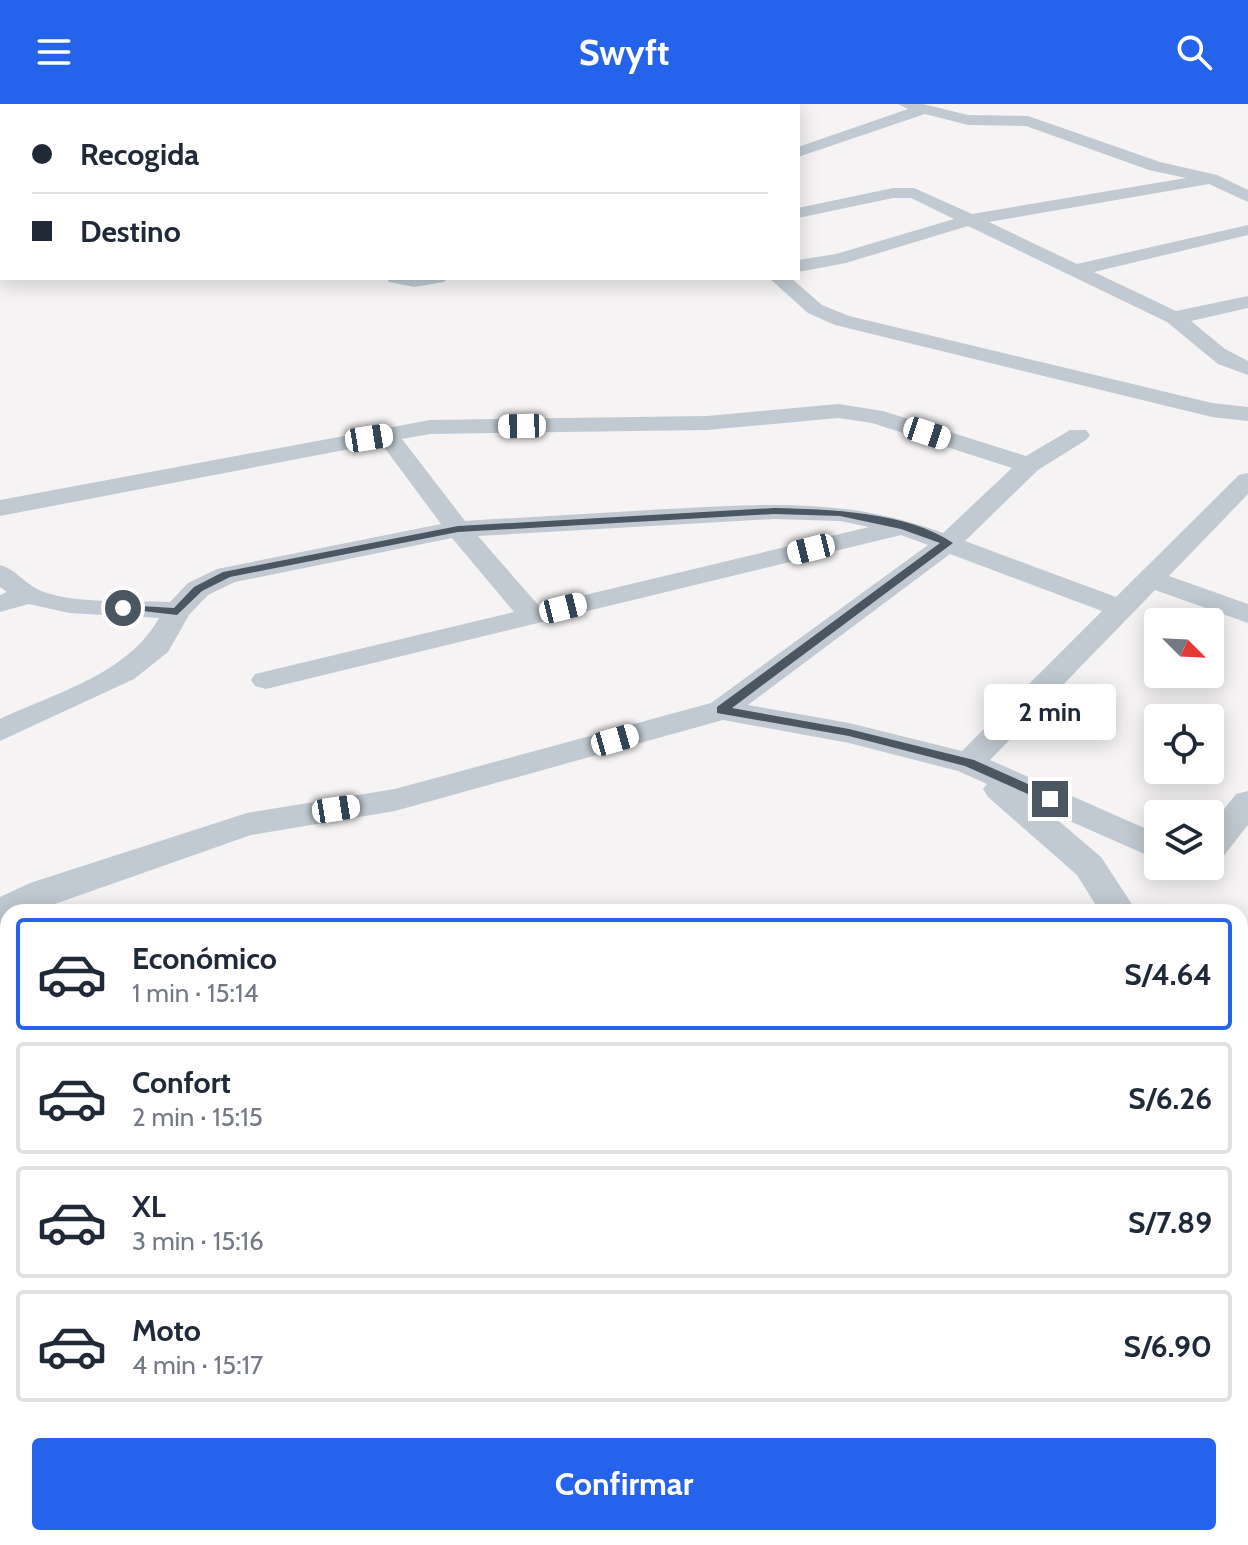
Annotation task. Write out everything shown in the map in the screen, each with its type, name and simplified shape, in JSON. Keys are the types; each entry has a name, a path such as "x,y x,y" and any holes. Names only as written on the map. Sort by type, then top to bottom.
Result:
{"street":[{"path":"905,104 968,120 1028,121 1155,166 1211,179 1248,197"},
{"path":"800,151 924,109"},
{"path":"800,266 839,259 969,220 1211,179"},
{"path":"800,213 906,191 1174,318 1202,337 1212,353 1248,368"},
{"path":"1077,270 1248,230"},
{"path":"781,280 815,309 842,321 1212,410 1248,414"},
{"path":"1174,318 1248,302"},
{"path":"0,508 430,427 707,423 838,411 875,416 1029,465"},
{"path":"387,435 458,529 532,616"},
{"path":"17,904 43,892 247,824 395,800 722,710 948,543 1029,465 1078,435"},
{"path":"969,763 1148,578 1248,480"},
{"path":"0,731 123,673 158,646 177,611 198,589 227,575 458,529 774,511 840,513 903,527 1119,608"},
{"path":"266,680 903,527"},
{"path":"0,573 27,595 69,605 177,611"},
{"path":"1148,578 1248,614"},
{"path":"0,604 27,595"},
{"path":"722,710 849,733 969,763 1144,842"},
{"path":"969,763 1089,866 1114,904"},
{"path":"1224,832 1248,802"}],"route":[{"path":"123,608 177,611 198,589 227,575 458,529 774,511 840,513 903,527 948,543 722,710 849,733 969,763 1050,799"}]}
